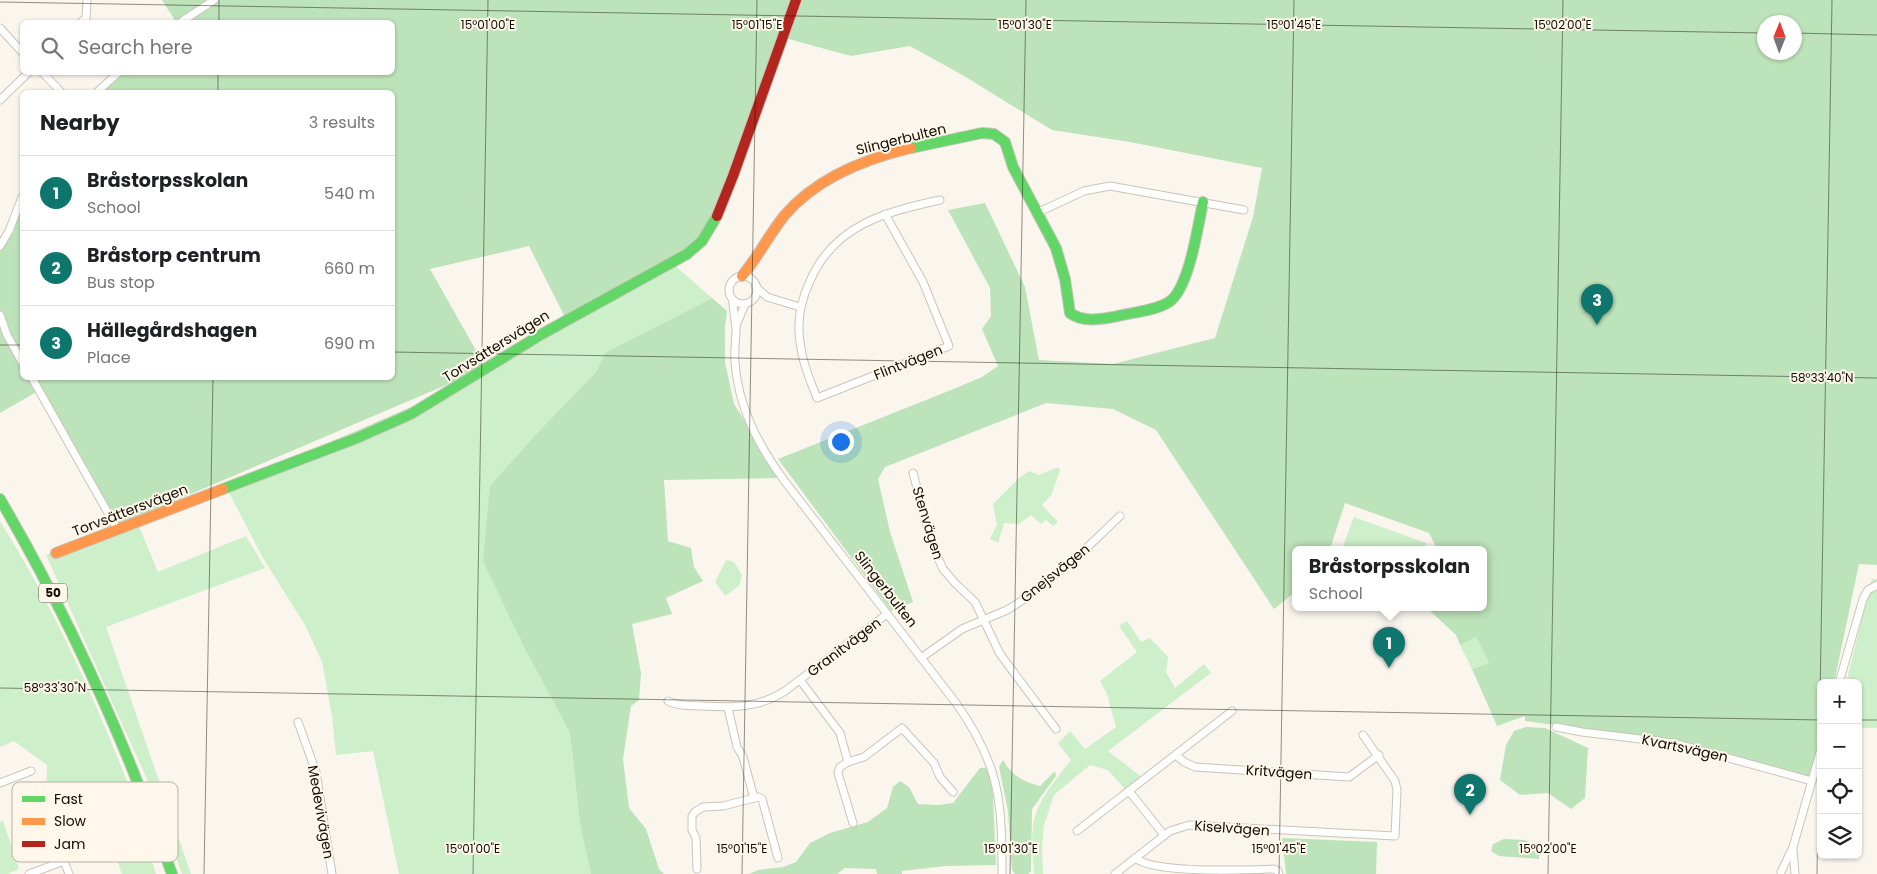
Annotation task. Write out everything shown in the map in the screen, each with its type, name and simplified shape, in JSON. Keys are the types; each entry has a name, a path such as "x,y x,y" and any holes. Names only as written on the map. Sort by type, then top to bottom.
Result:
{"main road":[{"name":"Torvsättersvägen","path":"56,553 357,438 411,414 542,334 687,254 707,235 714,222 733,176 796,0"},
{"name":"Slingerbulten","path":"742,276 755,261 764,244 786,214 808,193 834,175 878,156 975,135 989,133 1002,138 1013,167 1039,212"},
{"path":"1039,212 1060,258 1066,279 1071,314 1078,319 1102,320 1159,306 1177,295 1185,280 1203,202"},
{"name":"50","path":"0,499 56,600 100,690 138,782"},
{"name":"50","path":"0,510 55,609 95,692 133,782"},
{"name":"50","path":"162,862 166,874"},
{"name":"50","path":"168,862 172,874"}],"street":[{"path":"84,20 86,18 87,0"},
{"path":"184,20 214,0"},
{"path":"0,28 20,50"},
{"path":"0,100 26,75"},
{"path":"45,75 59,90"},
{"path":"100,90 116,75"},
{"path":"1039,212 1084,191 1110,186 1244,210"},
{"name":"Flintvägen","path":"885,214 923,282 949,346 817,398 801,349 799,330 800,307 816,269 834,244 854,228 885,214 940,200"},
{"path":"0,246 9,231 20,201"},
{"name":"Slingerbulten","path":"754,284 755,261"},
{"path":"767,297 745,304 738,303 733,301 729,292 729,286 735,278 742,276 750,278 767,297 800,307"},
{"path":"753,300 756,294 754,284"},
{"name":"Slingerbulten","path":"733,301 738,384 748,418 758,442 783,479 968,720 990,764 997,787 1001,813 1002,874"},
{"name":"Slingerbulten","path":"736,326 745,304"},
{"path":"0,315 7,335 20,358"},
{"path":"33,380 117,530"},
{"name":"Stenvägen","path":"913,473 937,558 950,578 975,602 983,619"},
{"name":"Gnejsvägen","path":"921,658 952,635 983,619 1007,610 1024,600 1074,560 1120,516"},
{"path":"1840,679 1864,599 1868,590 1874,585"},
{"name":"Granitvägen","path":"668,701 678,704 728,708 748,706 767,701 800,680 887,614"},
{"path":"983,619 1000,654 1056,728"},
{"name":"Granitvägen","path":"800,680 840,732 848,762"},
{"path":"728,708 737,747 743,757 754,798"},
{"path":"1077,831 1232,711"},
{"name":"Medevivägen","path":"298,722 316,772 332,874"},
{"name":"Kvartsvägen","path":"1556,727 1674,743 1812,780"},
{"path":"853,823 838,773 840,767 848,762 864,757 902,728 934,763 940,777 953,792"},
{"path":"1364,735 1379,755"},
{"name":"Kritvägen","path":"1176,756 1195,767 1349,777 1379,755"},
{"name":"Kiselvägen","path":"1115,874 1164,835 1178,827 1193,825 1292,832 1395,836 1397,785 1394,777 1379,755"},
{"path":"1780,873 1793,848 1817,763"},
{"path":"0,783 31,771"},
{"path":"1129,791 1164,835"},
{"path":"697,869 696,838 692,830 692,816 695,812 703,808 723,806 758,797 762,799 778,858"},
{"path":"1780,873 1794,874 1793,848"},
{"path":"1135,858 1144,864 1165,871 1274,869 1279,874"},
{"path":"29,874 61,862"},
{"path":"64,862 69,874"}],"green space":[{"path":"162,0 1877,0 1877,565 1859,564 1835,679 1817,679 1817,755 1810,779 1669,741 1525,721 1525,716 1497,726 1472,669 1489,663 1476,637 1460,645 1456,635 1430,611 1487,611 1487,546 1436,546 1429,533 1345,503 1331,546 1292,546 1292,594 1274,609 1156,430 1113,409 1046,403 885,467 878,479 890,532 913,602 891,611 778,459 956,388 982,377 998,366 982,329 991,316 990,288 948,210 985,203 1025,287 1039,360 1113,364 1215,338 1253,217 1262,168 1130,142 1052,130 964,76 910,46 851,56 781,37 704,239 567,321 529,246 430,269 486,368 118,525 38,391 0,413 0,244 20,199 20,380 395,380 395,90 103,90 121,75 395,75 395,20 175,20"},
{"path":"671,262 712,298 605,353 596,372 541,429 525,649 570,733 580,824 591,874 399,874 373,751 336,755 332,716 322,662 305,625 263,558 225,485 253,475 457,387"},
{"path":"712,298 727,311 725,362 734,404 781,478 664,480 668,541 691,548 694,567 703,581 666,598 672,614 632,624 641,673 639,700 631,706 623,759 629,808 646,829 659,869 664,874 591,874 580,824 570,733 525,649 483,561 490,486 596,372 605,353"},
{"path":"1058,467 1060,470 1052,494 1042,505 1058,522 1053,526 1046,520 1041,524 1031,515 1019,524 1004,523 998,543 990,539 997,525 993,504 1019,478 1029,471 1039,475"},
{"path":"135,517 158,572 246,536 265,568 106,627 159,782 148,782 46,555"},
{"path":"1354,517 1426,543 1425,546 1343,546"},
{"path":"0,521 18,550 66,640 127,782 47,782 47,765 14,741 0,747"},
{"path":"726,560 734,562 742,575 739,586 725,596 715,582"},
{"path":"1872,579 1877,579 1877,728 1862,728 1862,679 1847,679"},
{"path":"1127,621 1141,642 1150,638 1168,657 1166,672 1175,688 1204,664 1211,673 1108,751 1143,778 1125,793 1124,788 1108,770 1090,765 1054,795 1044,825 1042,846 1043,874 1034,874 1032,839 1035,818 1042,800 1071,760 1058,743 1070,731 1085,749 1116,727 1107,694 1100,681 1137,652 1119,626"},
{"path":"1476,637 1489,663 1472,669 1460,645"},
{"path":"1526,727 1545,728 1588,748 1585,798 1571,809 1548,793 1520,795 1500,780 1506,745 1514,731"},
{"path":"1003,760 1018,777 1040,786 1055,771 1056,776 1032,809 1031,871 1028,874 1015,874 1012,870 1008,811 999,767"},
{"path":"980,768 989,768 993,795 996,865 946,866 902,871 902,874 877,874 876,869 845,868 837,874 749,874 758,870 783,867 796,862 810,843 830,833 868,822 887,808 893,787 900,781 909,787 918,804 938,805 953,803"},
{"path":"3,821 12,848 12,862 17,862 19,869 8,874 0,874 0,822"},
{"path":"178,836 191,874 182,874 178,862"},
{"path":"1282,838 1377,842 1376,874 1286,874"},
{"path":"1504,839 1525,840 1540,847 1539,859 1499,856 1491,851 1493,844"},
{"path":"118,862 152,862 156,874 122,874"}],"traffic: fast":[{"path":"911,148 982,133 994,134 1005,142 1013,167 1056,248 1065,279 1070,313 1081,318 1112,317 1151,309 1169,302 1176,295 1187,271 1203,202"},
{"path":"223,489 357,438 411,414 542,334 687,254 702,241 717,216"},
{"path":"0,499 26,544 73,636 116,729 138,782"},
{"path":"168,862 172,874"}],"traffic: slow":[{"path":"742,276 784,216 811,191 859,164 911,148"},
{"path":"56,553 223,489"}],"traffic: jam":[{"path":"717,216 796,0"}],"place":[{"name":"Hällegårdshagen","path":"1597,325"},
{"name":"Bråstorpsskolan","path":"1389,668"},
{"name":"Bråstorp centrum","path":"1470,815"}]}
